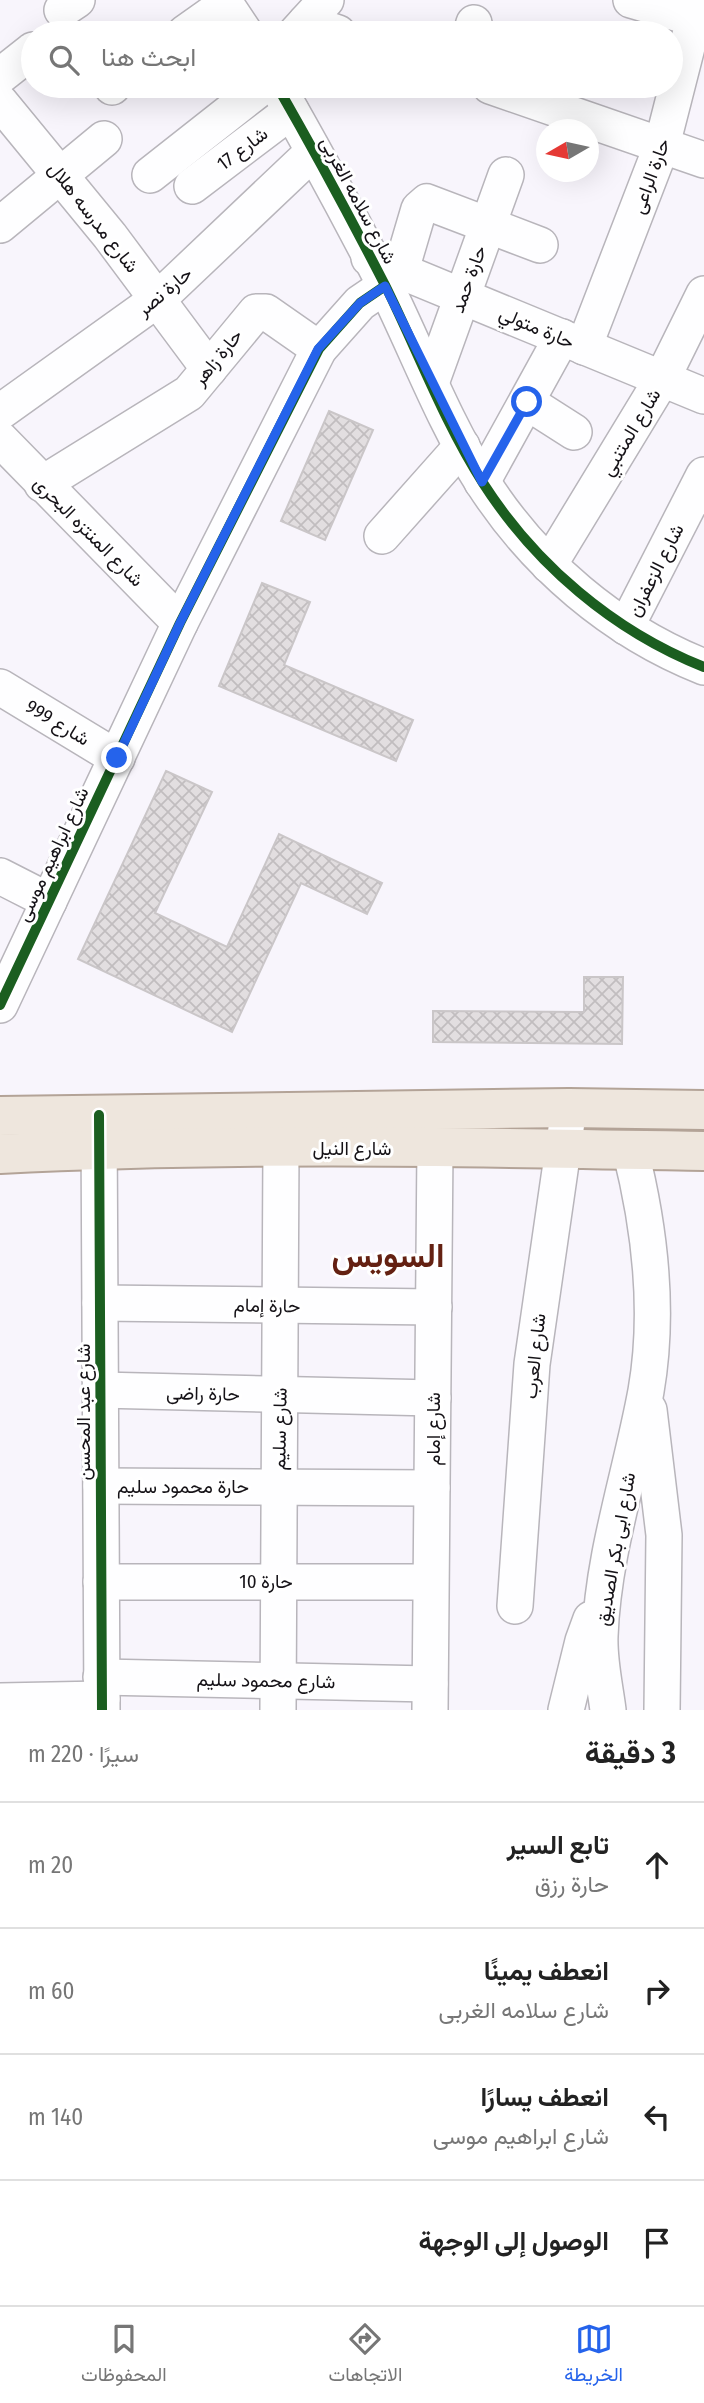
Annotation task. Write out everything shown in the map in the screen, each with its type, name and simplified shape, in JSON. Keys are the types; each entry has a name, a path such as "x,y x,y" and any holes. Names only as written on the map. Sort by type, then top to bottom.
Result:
{"main road":[{"name":"شارع النيل","path":"0,1154 99,1132 569,1108 704,1110"},
{"name":"شارع النيل","path":"0,1116 99,1132 281,1147 562,1147 704,1151"}],"street":[{"path":"631,0 698,9"},
{"path":"200,21 224,2 237,21"},
{"name":"حارة الراعى","path":"683,66 698,9"},
{"path":"0,76 21,59"},
{"path":"150,175 248,98"},
{"name":"شارع سلامه الغربى","path":"284,98 313,152 385,271 431,383 462,446 482,482 513,526 549,565 586,598 626,627 704,667"},
{"name":"شارع 17","path":"192,186 284,98"},
{"path":"527,98 704,160"},
{"name":"حارة الراعى","path":"482,482 527,402 573,342 662,145 674,98"},
{"name":"شارع مدرسه هلال","path":"0,102 61,175 209,369"},
{"path":"0,225 104,139"},
{"name":"حارة نصر","path":"0,412 158,299 313,152"},
{"name":"حارة حمد","path":"431,383 506,175"},
{"path":"385,271 423,203 433,202 540,245"},
{"name":"حارة متولي","path":"385,271 463,295 704,396"},
{"name":"شارع ابراهيم موسى","path":"1,1002 180,623 318,349 385,271"},
{"name":"شارع المتنبي","path":"549,565 662,379 704,294"},
{"name":"حارة زاهر","path":"42,484 189,393 256,312 266,312 318,349"},
{"path":"527,402 574,432"},
{"name":"شارع المنتزه البحرى","path":"0,439 180,623"},
{"path":"382,536 462,446"},
{"name":"شارع الزعفران","path":"626,627 704,475"},
{"name":"شارع 999","path":"0,687 117,758"},
{"path":"0,876 49,901"},
{"name":"شارع العرب","path":"515,1606 532,1364 569,1108"},
{"name":"شارع عبد المحسن","path":"99,1132 102,1695"},
{"name":"شارع سليم","path":"278,1695 281,1147"},
{"name":"شارع إمام","path":"430,1697 435,1147"},
{"name":"شارع ابى بكر الصديق","path":"608,1710 600,1639 603,1600 646,1390 651,1341 652,1280 641,1194 630,1150"},
{"name":"حارة إمام","path":"100,1303 434,1307"},
{"name":"شارع ابى بكر الصديق","path":"646,1390 661,1484 664,1535 662,1710"},
{"name":"حارة راضى","path":"100,1391 433,1398"},
{"name":"حارة محمود سليم","path":"101,1486 432,1488"},
{"name":"حارة 10","path":"101,1582 430,1581"},
{"path":"566,1710 583,1641 603,1600"},
{"name":"شارع محمود سليم","path":"0,1701 102,1695 430,1697"}],"building":[{"path":"329,411 373,430 325,540 281,521"},
{"path":"262,583 310,602 284,665 413,720 396,761 219,686"},
{"path":"166,771 212,792 155,913 227,947 279,834 382,883 367,914 301,883 232,1032 78,959"},
{"path":"584,977 623,977 622,1044 433,1042 433,1011 584,1012"}],"cycle path":[{"path":"284,98 386,287 456,436 504,513 527,541 579,592 638,634 704,667"},
{"path":"0,1005 180,623 319,349 360,303 385,286"},
{"path":"99,1115 102,1710"}],"district":[{"name":"السويس","path":"388,1255"}],"route":[{"path":"117,758 180,623 318,349 360,303 385,286 482,482 527,402"}]}
